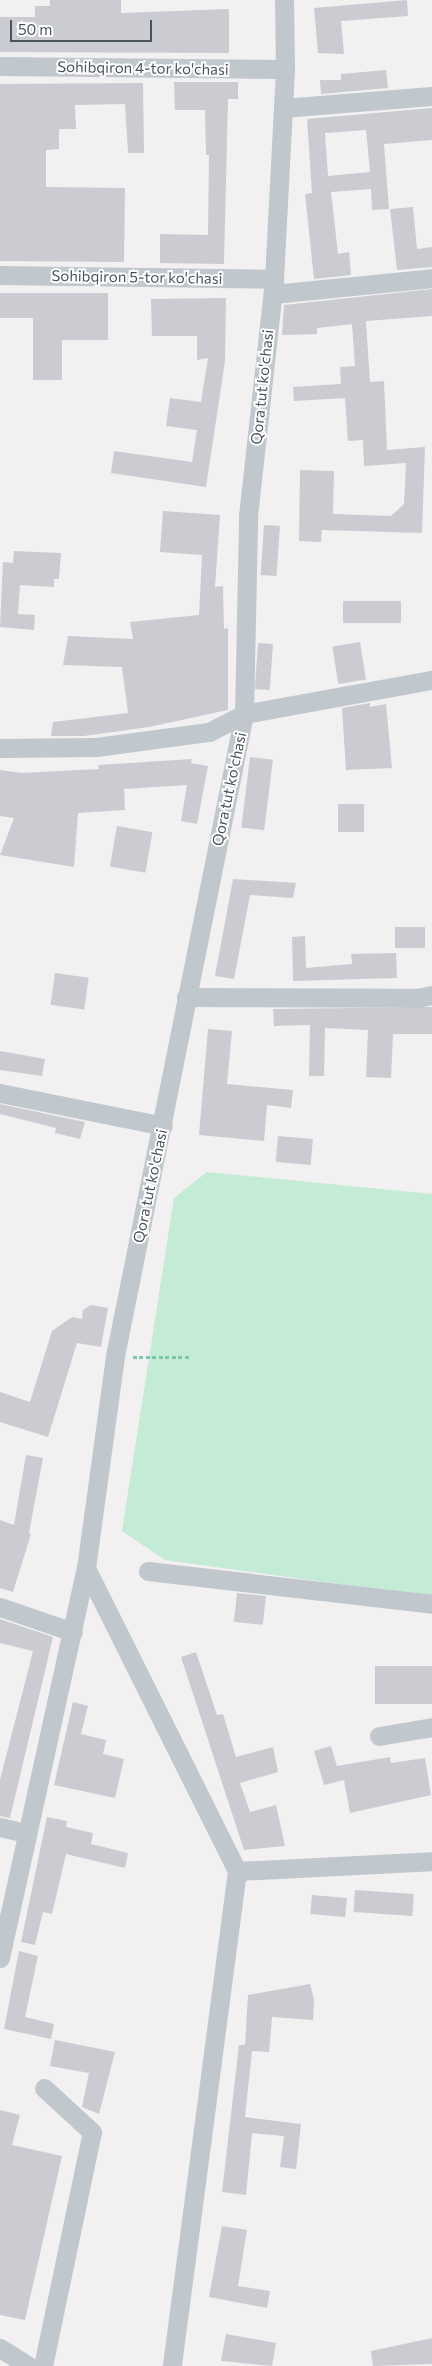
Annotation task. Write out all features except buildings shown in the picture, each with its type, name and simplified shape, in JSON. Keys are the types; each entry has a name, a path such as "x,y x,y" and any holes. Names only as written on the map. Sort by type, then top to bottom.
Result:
{"street":[{"name":"Qora tut ko'chasi","path":"0,1958 86,1568 115,1356 163,1126 186,997 244,714 248,516 273,286 285,69 284,0"},
{"name":"Sohibqiron 4-tor ko'chasi","path":"0,66 285,69"},
{"path":"283,108 432,96"},
{"name":"Sohibqiron 5-tor ko'chasi","path":"0,275 273,286 432,278"},
{"path":"0,748 96,747 209,732 244,714 432,680"},
{"path":"186,997 418,998 432,995"},
{"path":"0,1093 163,1126"},
{"path":"86,1568 237,1871 172,2366"},
{"path":"148,1571 432,1604"},
{"path":"0,1607 73,1632"},
{"path":"379,1736 432,1727"},
{"path":"0,1827 27,1834"},
{"path":"237,1871 432,1861"},
{"path":"43,2366 92,2132 44,2088"},
{"path":"0,2348 29,2366"}],"path":[{"path":"115,1356 189,1357"}],"green space":[{"path":"207,1172 432,1194 432,1597 165,1560 122,1531 174,1198"}]}
